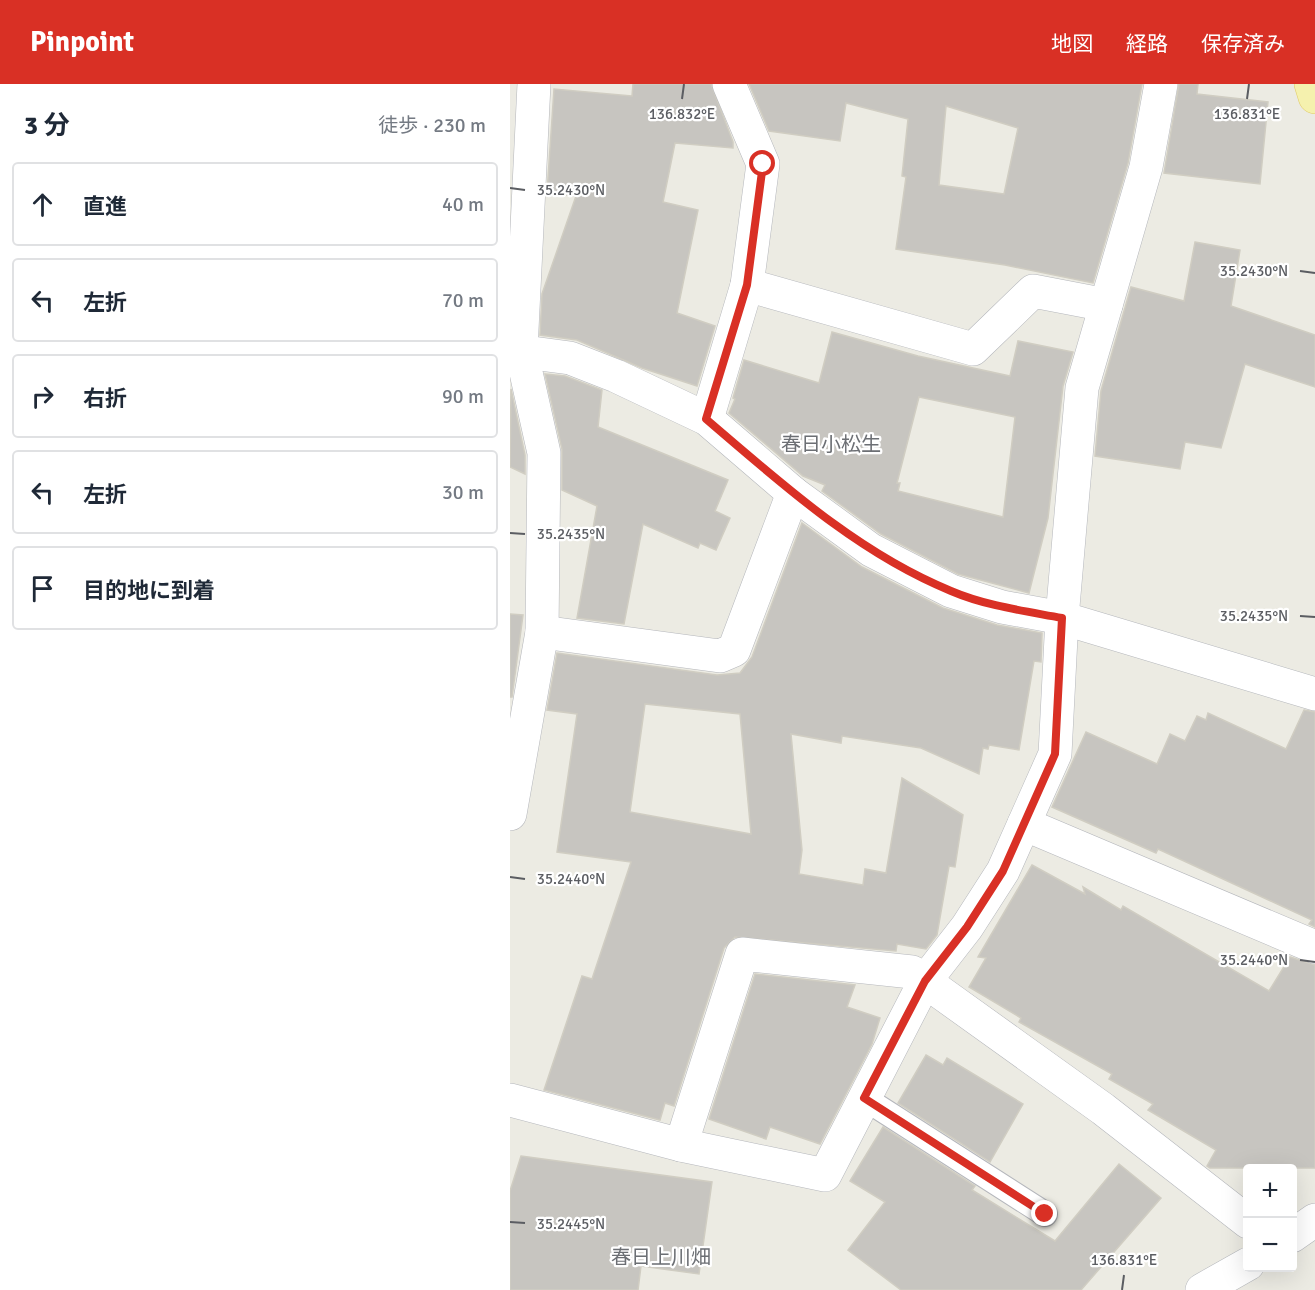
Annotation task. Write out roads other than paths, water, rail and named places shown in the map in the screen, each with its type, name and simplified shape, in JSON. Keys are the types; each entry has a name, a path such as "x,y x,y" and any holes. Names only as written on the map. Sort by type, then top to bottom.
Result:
{"main road":[{"path":"1311,84 1315,97"}],"street":[{"path":"510,814 518,716 542,632 544,453 516,350 534,84"},
{"path":"706,419 747,285 763,164 729,84"},
{"path":"510,1100 681,1145 825,1175 925,981 967,927 1003,871 1055,754 1062,618 1082,388 1146,167 1161,84"},
{"path":"747,285 973,349 1033,291 1106,304"},
{"path":"516,350 570,358 616,376 706,419 793,493 872,550 951,591 1002,607 1062,618 1315,694"},
{"path":"542,632 720,656 734,650 793,493"},
{"path":"1024,824 1315,947"},
{"path":"681,1145 742,954 912,972 1103,1109 1243,1218"},
{"path":"1297,1233 1315,1220"},
{"path":"1202,1290 1243,1267"}],"lane":[{"path":"864,1098 1045,1214"}],"district":[{"name":"春日小松生","path":"831,444"},
{"name":"春日上川畑","path":"661,1257"}]}
